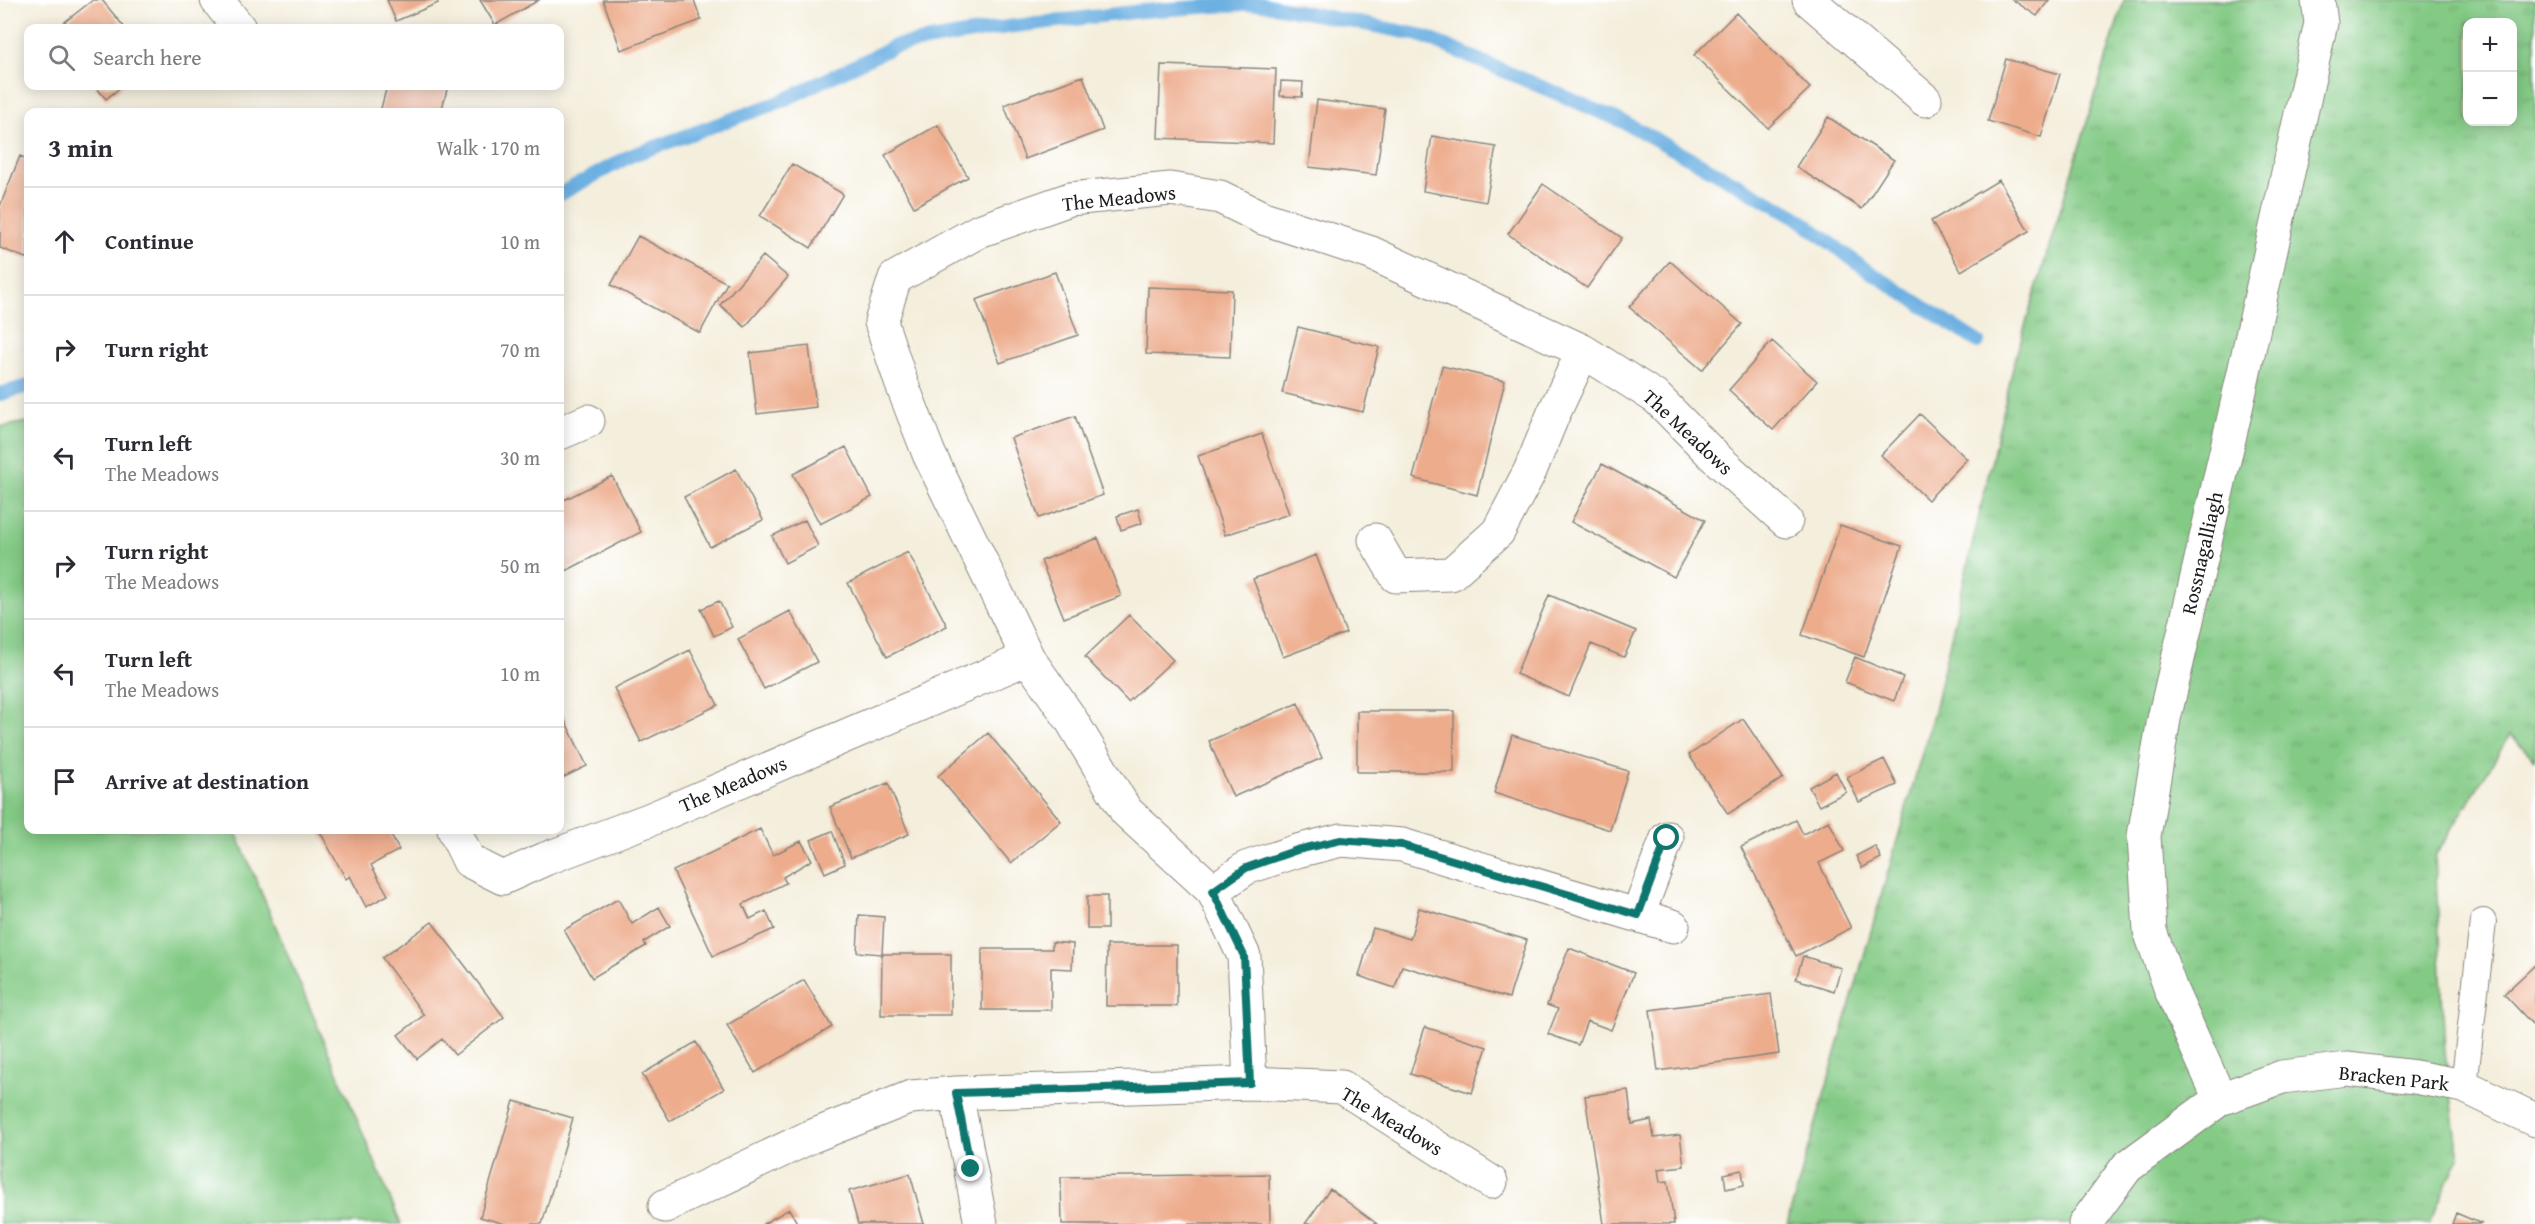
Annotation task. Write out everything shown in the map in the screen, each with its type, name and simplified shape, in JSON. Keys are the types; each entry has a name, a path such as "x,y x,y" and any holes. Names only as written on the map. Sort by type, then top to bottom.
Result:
{"street":[{"path":"217,0 236,24"},
{"path":"1809,0 1925,100"},
{"name":"Rossnagalliagh","path":"2220,1099 2171,990 2150,931 2144,836 2164,719 2235,413 2321,23 2318,0"},
{"name":"The Meadows","path":"1250,1083 1244,956 1213,891 1126,811 1070,718 1028,658 929,454 881,322 895,278 970,237 1070,199 1170,189 1220,197 1263,218 1371,253 1583,351 1657,398 1716,458 1786,521"},
{"path":"1375,540 1396,576 1451,574 1498,532 1530,471 1583,351"},
{"name":"The Meadows","path":"456,834 469,861 503,878 545,859 662,814 1028,658"},
{"path":"1638,915 1667,838"},
{"path":"1213,891 1246,868 1297,850 1341,840 1402,845 1673,926"},
{"name":"Bracken Park","path":"2085,1224 2127,1167 2220,1099 2282,1077 2347,1069 2464,1086 2535,1120"},
{"name":"The Meadows","path":"665,1206 810,1137 912,1097 956,1093 1250,1083 1342,1087 1491,1182"},
{"path":"956,1093 981,1224"}],"lane":[{"path":"2464,1086 2483,922"}],"green space":[{"path":"2124,0 2535,0 2535,760 2510,735 2435,856 2445,1051 2459,1157 2429,1224 1787,1224 1933,715 2015,359"},
{"path":"24,423 24,834 237,834 401,1224 0,1224 0,427"}],"building":[{"path":"93,0 102,0 122,24 62,24"},
{"path":"387,0 437,0 438,3 396,21"},
{"path":"480,0 539,0 497,24 494,24"},
{"path":"603,0 694,0 701,20 621,50"},
{"path":"2013,0 2049,0 2037,16"},
{"path":"1736,13 1810,88 1768,128 1694,55"},
{"path":"2006,59 2060,74 2041,137 1988,121"},
{"path":"1161,65 1276,69 1273,143 1158,138"},
{"path":"1083,76 1103,130 1025,159 1004,105"},
{"path":"1281,81 1303,82 1302,97 1280,96"},
{"path":"98,90 117,90 106,99"},
{"path":"386,90 447,90 442,108 381,108"},
{"path":"1317,100 1385,109 1376,175 1309,167"},
{"path":"1828,117 1894,160 1862,209 1796,167"},
{"path":"938,125 968,177 914,207 885,155"},
{"path":"1432,136 1496,147 1486,202 1423,191"},
{"path":"20,156 24,158 24,257 0,248 0,206"},
{"path":"792,164 843,194 811,248 760,216"},
{"path":"1999,180 2029,231 1961,271 1931,221"},
{"path":"1543,184 1622,238 1587,288 1508,234"},
{"path":"638,236 727,283 700,333 611,285"},
{"path":"763,256 788,277 745,327 720,305"},
{"path":"1670,261 1742,324 1702,370 1629,307"},
{"path":"1055,272 1078,335 1000,363 976,300"},
{"path":"1148,287 1232,290 1230,357 1146,354"},
{"path":"1298,327 1379,347 1363,412 1282,393"},
{"path":"1772,341 1817,381 1773,430 1729,390"},
{"path":"809,346 816,407 757,414 750,353"},
{"path":"1442,366 1505,381 1477,495 1413,478"},
{"path":"1920,414 1967,459 1928,500 1881,455"},
{"path":"1075,416 1103,495 1039,518 1011,438"},
{"path":"1262,434 1289,514 1225,535 1198,456"},
{"path":"846,447 872,497 820,524 793,474"},
{"path":"1602,464 1705,520 1674,577 1571,522"},
{"path":"736,469 763,520 710,547 684,497"},
{"path":"612,476 641,532 564,572 564,500"},
{"path":"1138,509 1142,523 1121,530 1117,516"},
{"path":"805,520 818,546 785,563 772,536"},
{"path":"1840,525 1902,546 1864,657 1802,635"},
{"path":"1098,538 1121,596 1064,618 1041,561"},
{"path":"908,552 947,626 887,657 848,583"},
{"path":"1316,555 1346,633 1283,657 1253,579"},
{"path":"1549,595 1636,631 1624,657 1591,644 1569,697 1516,674"},
{"path":"719,601 732,627 714,636 701,609"},
{"path":"790,611 817,662 764,689 738,639"},
{"path":"1129,615 1173,660 1128,702 1085,657"},
{"path":"690,650 718,705 641,742 614,688"},
{"path":"1855,657 1903,677 1894,701 1845,682"},
{"path":"1298,703 1322,758 1233,797 1209,741"},
{"path":"1357,711 1454,711 1454,772 1357,772"},
{"path":"564,718 587,766 564,777"},
{"path":"1743,719 1783,778 1728,814 1689,755"},
{"path":"988,733 1061,821 1011,863 938,776"},
{"path":"1512,735 1628,771 1610,830 1494,793"},
{"path":"1884,759 1897,785 1859,802 1847,777"},
{"path":"1836,772 1846,792 1819,806 1809,787"},
{"path":"888,783 909,834 851,858 830,807"},
{"path":"1796,820 1803,834 1829,821 1844,851 1819,863 1851,928 1796,956 1741,847"},
{"path":"760,829 773,855 801,841 812,860 783,877 786,883 743,904 750,919 766,911 774,929 713,956 673,871"},
{"path":"832,831 845,864 825,873 811,840"},
{"path":"321,834 390,834 399,850 371,865 388,895 366,907 350,876 346,879"},
{"path":"1875,846 1881,858 1862,868 1856,856"},
{"path":"1087,896 1107,896 1107,929 1087,929"},
{"path":"618,899 632,924 659,907 670,926 644,942 646,946 592,978 564,930"},
{"path":"1419,908 1527,940 1509,998 1402,966 1395,988 1359,976 1373,928 1410,939"},
{"path":"859,915 884,917 882,954 857,952"},
{"path":"432,922 504,1017 455,1055 442,1039 417,1059 398,1035 424,1015 382,958"},
{"path":"1052,942 1073,944 1072,969 1051,968 1051,1010 982,1010 982,949 1052,949"},
{"path":"1107,945 1177,945 1177,1006 1106,1006"},
{"path":"1569,948 1634,973 1611,1030 1587,1021 1578,1045 1548,1034 1558,1009 1547,1005"},
{"path":"882,954 951,954 951,1015 881,1015"},
{"path":"1803,956 1841,968 1834,991 1796,979"},
{"path":"2535,965 2535,1027 2504,994"},
{"path":"804,980 832,1027 755,1073 727,1025"},
{"path":"1771,994 1779,1054 1658,1071 1650,1010"},
{"path":"1425,1027 1487,1047 1472,1093 1410,1074"},
{"path":"696,1042 724,1089 670,1121 642,1074"},
{"path":"1628,1090 1632,1124 1651,1120 1654,1138 1680,1135 1684,1166 1658,1169 1660,1182 1668,1181 1674,1224 1604,1224 1585,1096"},
{"path":"514,1101 573,1118 542,1224 505,1224 480,1217"},
{"path":"1742,1170 1744,1185 1726,1189 1724,1174"},
{"path":"910,1174 924,1224 858,1224 849,1191"},
{"path":"1269,1174 1270,1224 1062,1224 1061,1177"},
{"path":"1330,1189 1377,1224 1305,1224"},
{"path":"789,1209 798,1224 763,1224"},
{"path":"2456,1213 2482,1224 2452,1224"}],"waterway":[{"path":"564,192 630,156 782,101 895,46 1007,27 1142,11 1258,3 1420,35 1626,123 1795,216 1861,266 1978,342"},
{"path":"0,394 24,387"}],"route":[{"path":"971,1169 956,1093 1250,1083 1244,956 1213,891 1246,868 1297,850 1341,840 1402,845 1638,915 1667,838"}]}
